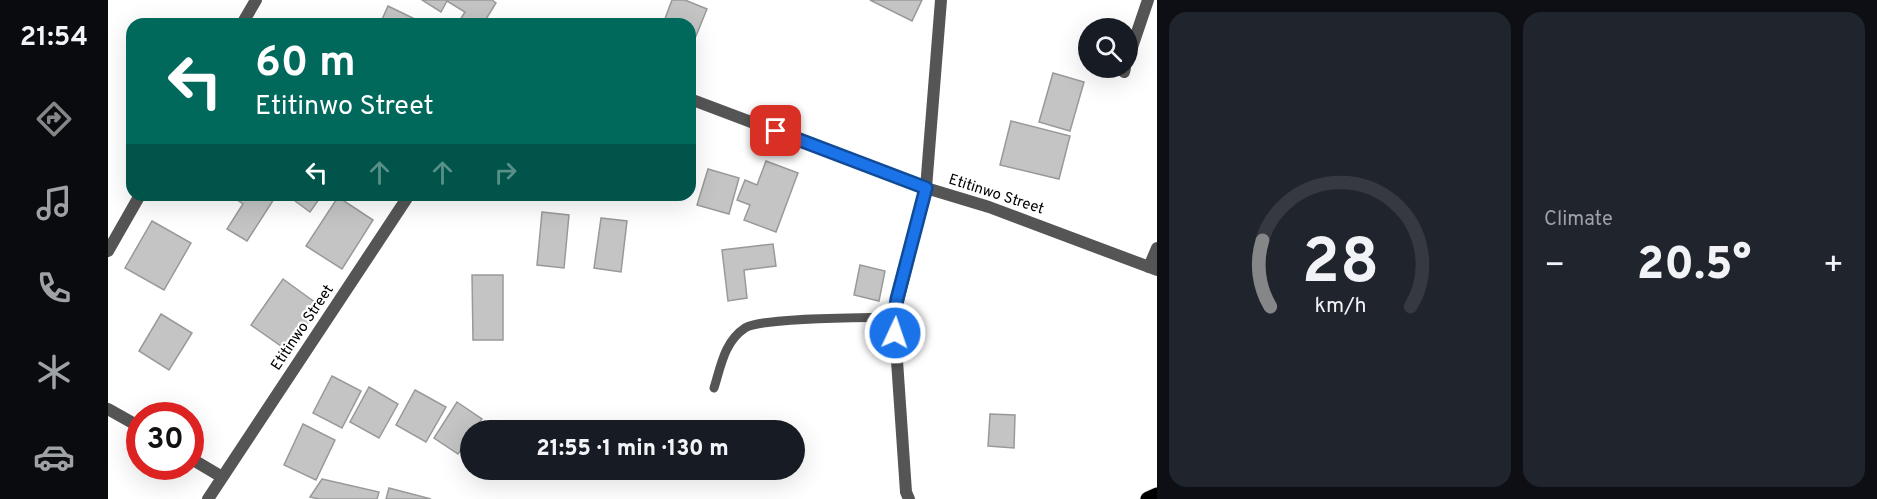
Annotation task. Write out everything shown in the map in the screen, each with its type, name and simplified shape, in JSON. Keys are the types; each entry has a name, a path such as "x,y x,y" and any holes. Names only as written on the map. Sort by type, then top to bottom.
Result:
{"main road":[{"path":"1148,499 1157,495"}],"street":[{"path":"246,18 256,0"},
{"path":"909,499 906,492 894,317 926,188 941,0"},
{"path":"1138,29 1148,0"},
{"name":"Etitinwo Street","path":"696,101 926,188 989,207 1153,268"},
{"path":"108,251 137,201"},
{"name":"Etitinwo Street","path":"208,499 405,201"},
{"path":"1153,268 1157,248"},
{"path":"108,408 126,419"},
{"path":"204,466 222,477"}],"lane":[{"path":"714,388 726,348 747,326 781,321 894,317"}],"building":[{"path":"422,0 492,0 496,3 487,18 461,18 465,12 447,1 441,12"},
{"path":"672,0 685,0 707,9 696,36 696,18 665,18"},
{"path":"870,0 922,0 912,21"},
{"path":"388,6 413,18 383,18"},
{"path":"1053,73 1084,82 1070,131 1039,122"},
{"path":"1011,121 1070,136 1059,179 1000,165"},
{"path":"766,161 798,173 776,232 744,220 750,205 737,200 745,180 757,185"},
{"path":"708,169 739,178 729,214 697,205"},
{"path":"239,201 273,201 247,241 227,229 243,204"},
{"path":"295,201 318,201 310,212"},
{"path":"335,201 344,201 373,220 342,269 306,246"},
{"path":"542,212 569,215 564,268 537,265"},
{"path":"601,218 627,221 621,272 594,268"},
{"path":"152,221 191,243 164,290 125,268"},
{"path":"773,244 776,266 744,270 747,298 728,301 722,250"},
{"path":"860,265 885,271 879,301 854,295"},
{"path":"472,275 503,275 503,340 473,340"},
{"path":"283,279 320,306 288,351 251,325"},
{"path":"161,314 192,333 169,370 139,351"},
{"path":"332,376 361,391 342,428 313,413"},
{"path":"369,387 398,404 379,438 350,422"},
{"path":"415,390 446,407 426,442 396,425"},
{"path":"457,402 482,419 460,420 460,451 458,454 434,438"},
{"path":"990,414 1015,415 1014,448 988,446"},
{"path":"303,424 335,440 316,480 284,465"},
{"path":"322,479 379,492 377,499 310,497"},
{"path":"389,488 431,499 386,499"}],"route":[{"path":"776,131 926,188 897,299 894,317 895,333"}]}
